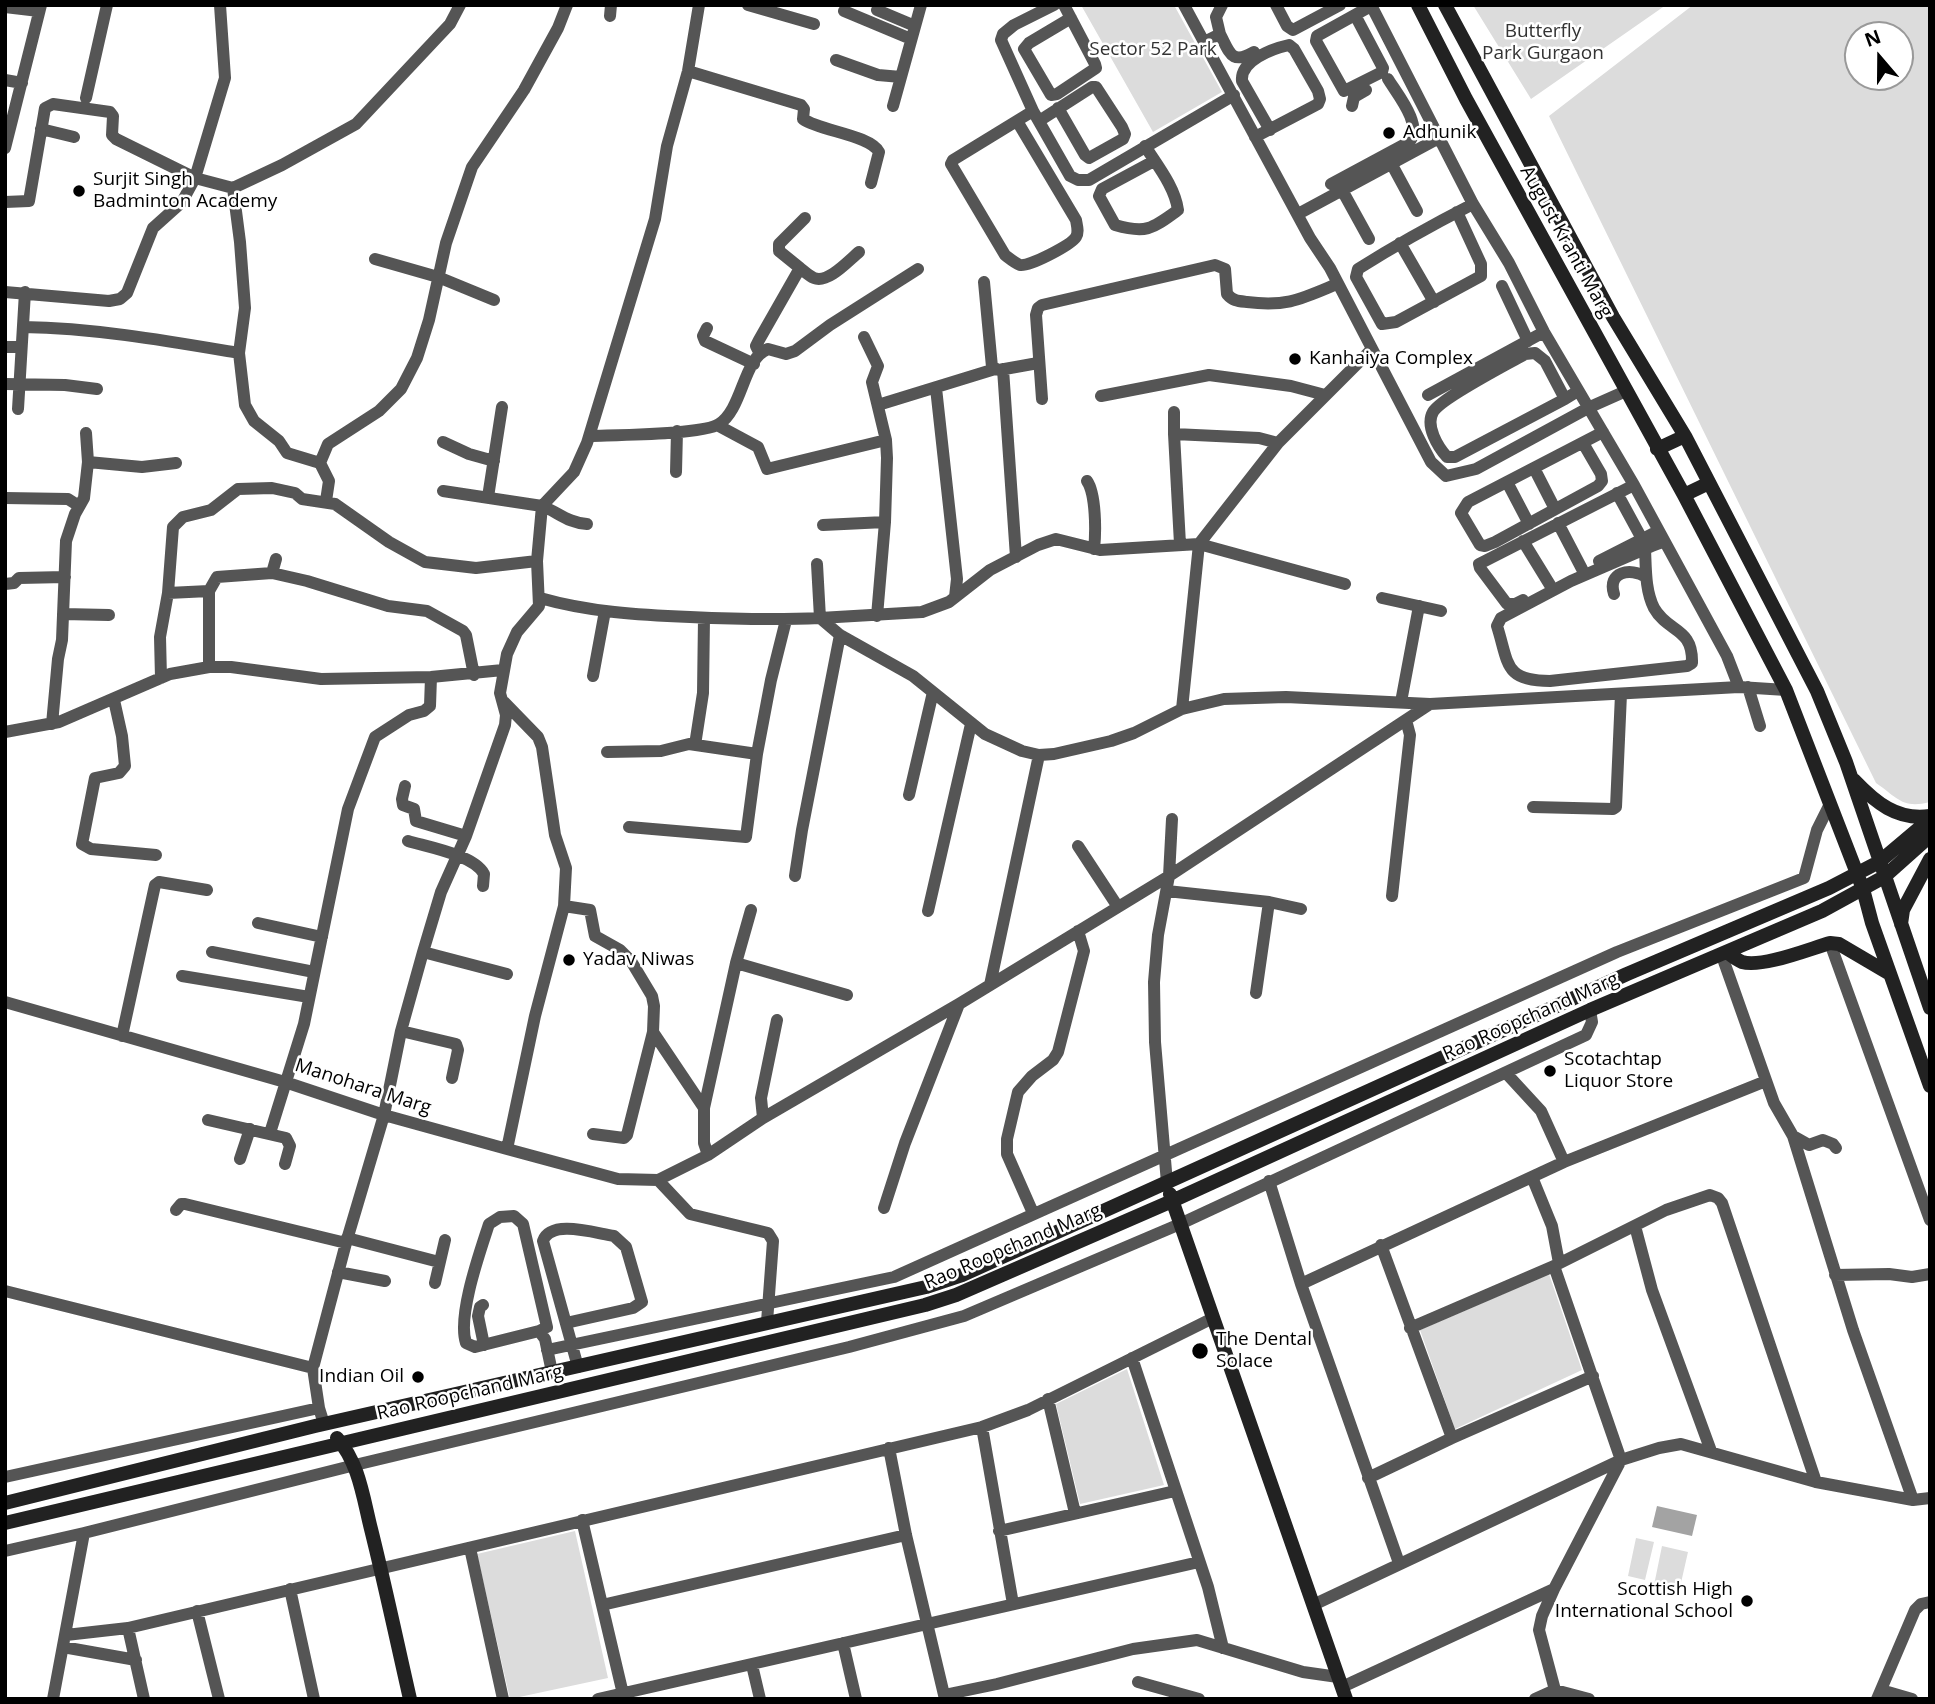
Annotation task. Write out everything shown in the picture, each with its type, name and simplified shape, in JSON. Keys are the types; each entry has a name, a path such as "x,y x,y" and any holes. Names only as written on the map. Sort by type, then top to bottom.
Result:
{"main road":[{"name":"August Kranti Marg","path":"1418,5 1495,152 1684,495 1786,690 1863,889 1930,1086"},
{"name":"August Kranti Marg","path":"1445,5 1613,317 1685,436 1817,691 1851,776 1930,1008"},
{"path":"1495,152 1518,140"},
{"path":"1657,449 1685,436"},
{"path":"1684,495 1709,483"},
{"path":"1851,776 1873,799 1886,808 1907,816 1930,818"},
{"name":"Rao Roopchand Marg","path":"5,1503 324,1424 926,1287 962,1275 1627,974 1805,900 1879,862 1930,818"},
{"name":"Rao Roopchand Marg","path":"5,1522 925,1305 956,1295 1172,1201 1590,1010 1822,911 1884,877 1930,836"},
{"path":"1901,926 1902,909 1928,863"},
{"path":"1725,954 1750,963 1830,943 1847,948 1890,974"},
{"path":"1167,1183 1342,1688"},
{"path":"324,1424 341,1443 355,1465 410,1699"}],"street":[{"path":"86,98 107,5"},
{"path":"5,292 109,301 120,299 127,293 153,228 182,202 195,178 225,78 220,5"},
{"path":"5,202 29,201 45,108 53,104 110,112 113,116 111,135 116,139 195,178 233,188 282,166 356,124 450,24 460,5"},
{"path":"320,463 328,443 379,411 401,389 417,358 446,243 472,167 524,90 558,28 567,5"},
{"path":"324,1424 313,1367 346,1240 384,1115 401,1031 441,892 466,836 505,724 506,715 500,693 503,670 512,641 537,610 540,598 537,561 542,506 573,472 590,436 655,219 667,146 688,71 699,5"},
{"path":"748,5 814,24"},
{"path":"893,106 921,5"},
{"path":"1054,5 1014,25 1003,34 1003,47 1038,120 1070,176 1078,180 1089,180 1234,95"},
{"path":"1064,5 1071,18 1097,68 1057,94 1051,95 1024,49 1029,43 1071,18"},
{"path":"1184,5 1431,462 1446,476 1476,469 1590,407 1626,391"},
{"path":"1222,5 1216,17 1220,34 1236,59 1242,59 1277,40"},
{"path":"1276,5 1290,29 1333,7"},
{"path":"1355,15 1383,68 1379,74 1344,91 1316,41 1317,36 1371,5 1544,332 1634,485 1744,687 1759,726"},
{"path":"5,7 40,8 5,147"},
{"path":"877,10 915,26"},
{"path":"844,11 911,39"},
{"path":"1204,42 1220,34"},
{"path":"1255,136 1270,130 1318,104 1320,99 1318,91 1289,45 1270,51 1244,68 1241,74 1242,81 1270,130"},
{"path":"836,60 878,75 901,77"},
{"path":"688,71 801,106 804,109 803,119 810,124 876,147 879,152 871,183"},
{"path":"1352,106 1354,97 1404,71"},
{"path":"1298,214 1413,137 1411,118 1388,79"},
{"path":"5,80 22,83"},
{"path":"1017,121 1076,220 1078,230 1076,237 1068,245 1028,264 1020,265 1006,255 951,163 1017,121 1038,120 1092,87 1096,87 1122,127 1125,134 1123,139 1089,158 1058,108"},
{"path":"1028,138 1038,120"},
{"path":"41,129 74,137"},
{"path":"1337,187 1439,138"},
{"path":"1145,146 1154,160 1177,201 1178,211 1141,231 1115,225 1099,196 1102,189 1154,160"},
{"path":"1391,163 1417,211"},
{"path":"1337,187 1369,239"},
{"path":"233,188 244,308 239,353 245,405 254,421 279,442 287,453 320,463 329,481 327,501"},
{"path":"1458,212 1483,271 1481,275 1396,322 1382,324 1355,273 1358,269 1400,243 1458,212 1474,204"},
{"path":"805,218 779,244 778,249 815,278 828,277 859,252"},
{"path":"1400,243 1434,303"},
{"path":"375,259 438,277 494,300"},
{"path":"1042,399 1036,315 1038,308 1048,303 1215,265 1225,269 1227,294 1234,300 1284,304 1337,284"},
{"path":"757,359 759,340 800,268"},
{"path":"717,425 734,406 757,359 768,349 786,354 795,351 830,325 918,269"},
{"path":"984,282 990,362 999,369 1016,557"},
{"path":"1502,286 1528,341"},
{"path":"18,409 25,292"},
{"path":"23,327 57,328 161,340 239,353"},
{"path":"707,328 705,341 757,359"},
{"path":"1427,395 1544,332"},
{"path":"864,337 877,366 872,382 887,440 885,522 877,616"},
{"path":"5,348 21,347"},
{"path":"1182,709 1199,544 1278,443 1371,350"},
{"path":"1565,398 1545,361 1535,353 1525,354 1444,401 1433,412 1430,425 1442,452 1447,457 1455,457 1565,398 1578,391"},
{"path":"878,405 999,369 1038,363"},
{"path":"1101,396 1209,375 1291,386 1325,395"},
{"path":"5,384 65,385 97,389"},
{"path":"936,388 957,579 955,597"},
{"path":"488,497 502,407"},
{"path":"1174,412 1180,544"},
{"path":"590,436 677,431 717,425 758,447 766,469 887,440"},
{"path":"676,472 677,431"},
{"path":"1583,443 1601,474 1602,481 1598,486 1485,546 1480,545 1461,513 1468,502 1603,432"},
{"path":"52,724 63,614 66,541 84,498 88,462 86,433"},
{"path":"1174,433 1259,438 1278,443"},
{"path":"443,442 469,454 494,461"},
{"path":"88,462 142,467 176,463"},
{"path":"1534,468 1555,509"},
{"path":"1087,481 1092,490 1096,533 1094,549"},
{"path":"1507,482 1529,524"},
{"path":"1634,485 1483,561 1479,564 1480,568 1507,604 1515,604 1581,569 1660,537"},
{"path":"161,678 160,637 173,527 183,517 211,510 239,489 272,488 295,493 302,499 327,501 425,562 475,568 537,561"},
{"path":"443,491 542,506 564,519 587,524"},
{"path":"1617,493 1643,544 1646,578 1654,608 1666,623 1684,634 1693,649 1692,663 1687,666 1550,681 1528,681 1518,677 1510,667 1497,626 1501,618 1643,544"},
{"path":"5,498 68,499 79,506"},
{"path":"823,525 885,522"},
{"path":"1558,523 1581,569"},
{"path":"540,598 569,607 630,615 704,618 786,620 922,612 939,607 990,570 1038,545 1056,539 1094,549 1112,550 1199,544 1345,584"},
{"path":"1523,541 1550,585"},
{"path":"272,573 275,559"},
{"path":"817,564 820,618 840,635 899,666 971,724 1000,742 1039,754 1074,751 1111,741 1134,733 1182,709 1224,699 1286,697 1430,704 1744,687 1786,690"},
{"path":"1615,594 1612,586 1618,574 1633,572 1646,578"},
{"path":"209,667 209,591 217,577 272,573 375,602 426,611 466,635 474,675"},
{"path":"5,584 14,583 19,578 65,577"},
{"path":"167,593 209,591"},
{"path":"1382,598 1441,611"},
{"path":"1401,702 1419,606"},
{"path":"593,676 605,611"},
{"path":"63,614 109,615"},
{"path":"695,745 703,693 704,618"},
{"path":"629,827 746,837 757,754 786,620"},
{"path":"795,876 840,635"},
{"path":"5,732 52,724 161,678 209,667 231,667 321,679 474,675 503,670"},
{"path":"270,1133 304,1024 348,809 375,737 409,715 430,706 431,677"},
{"path":"909,795 933,692"},
{"path":"1533,807 1616,807 1621,694"},
{"path":"502,699 538,737 555,835 566,868 564,906 535,1016 507,1149"},
{"path":"114,700 125,765 119,773 94,778 82,844 91,849 156,855"},
{"name":"Manohara Marg","path":"5,1002 507,1149 618,1179 658,1180 708,1156 764,1118 959,1004 1169,876 1430,704"},
{"path":"1392,896 1410,734 1406,720"},
{"path":"928,911 971,724"},
{"path":"607,752 661,751 680,745 695,745 757,754"},
{"path":"990,985 1039,754"},
{"path":"405,786 403,805 414,809 416,821 466,836"},
{"path":"547,1350 894,1277 1617,952 1804,878 1817,830 1830,804"},
{"path":"1167,1183 1155,1042 1154,982 1158,935 1169,876 1172,819"},
{"path":"408,841 456,856 482,870 483,886"},
{"path":"1078,846 1118,907"},
{"path":"122,1036 155,885 159,882 207,890"},
{"path":"1167,891 1269,902 1301,909"},
{"path":"1256,992 1269,902"},
{"path":"564,906 590,910 595,936 620,950 631,961 652,996 655,1011 653,1031 627,1135 624,1139 593,1134"},
{"path":"708,1156 704,1143 704,1108 736,963 751,910"},
{"path":"258,923 322,937"},
{"path":"1033,1213 1007,1154 1007,1139 1018,1092 1032,1076 1053,1060 1058,1052 1084,951 1078,931"},
{"path":"1830,943 1930,1220"},
{"path":"212,952 314,972"},
{"path":"423,952 507,974"},
{"path":"1725,954 1774,1103 1793,1136 1835,1275 1913,1500"},
{"path":"736,963 847,995"},
{"path":"182,976 309,997"},
{"path":"884,1208 905,1143 959,1004"},
{"path":"5,1552 964,1316 1180,1224 1586,1035 1592,1022 1590,1010"},
{"path":"764,1118 761,1098 777,1020"},
{"path":"401,1031 456,1044 458,1050 452,1078"},
{"path":"653,1031 704,1108"},
{"path":"1506,1073 1541,1111 1564,1162"},
{"path":"1301,1284 1564,1162 1766,1081"},
{"path":"208,1120 286,1138 289,1142 285,1164"},
{"path":"240,1159 250,1129"},
{"path":"1793,1136 1809,1144 1823,1140 1836,1148"},
{"path":"1532,1177 1552,1226 1556,1265 1621,1460 1542,1616 1539,1630 1555,1694"},
{"path":"658,1180 690,1213 771,1236 773,1241 767,1322"},
{"path":"1269,1181 1301,1284 1399,1563"},
{"path":"1410,1328 1556,1265 1666,1210 1710,1195 1718,1198 1722,1203 1816,1482"},
{"path":"176,1210 181,1204 186,1204 439,1262"},
{"path":"514,1216 523,1224 547,1327 540,1331 475,1347 466,1343 465,1315 475,1270 489,1224 500,1217 514,1216"},
{"path":"1635,1226 1652,1290 1711,1451"},
{"path":"566,1323 633,1308 642,1302 626,1247 621,1240 614,1236 561,1228 546,1234 542,1241 578,1367"},
{"path":"435,1283 444,1240"},
{"path":"1381,1245 1452,1438"},
{"path":"338,1272 385,1282"},
{"path":"1835,1275 1889,1274 1912,1277 1930,1274"},
{"path":"5,1291 313,1367"},
{"path":"483,1305 478,1316 484,1345"},
{"path":"65,1641 982,1427 1028,1410 1213,1318"},
{"path":"540,1331 545,1339 552,1372"},
{"path":"1132,1358 1208,1587 1223,1648"},
{"path":"1368,1479 1452,1438 1592,1376"},
{"path":"1048,1399 1075,1513"},
{"path":"5,1477 319,1408"},
{"path":"982,1427 1013,1604"},
{"path":"1313,1605 1621,1460 1670,1445 1681,1444 1711,1451 1816,1482 1913,1500 1930,1498"},
{"path":"889,1448 906,1535 944,1697 1133,1649 1197,1640 1303,1672 1342,1688 1554,1589"},
{"path":"999,1531 1175,1492"},
{"path":"582,1520 623,1694"},
{"path":"53,1699 84,1533"},
{"path":"602,1605 906,1535"},
{"path":"470,1548 503,1699"},
{"path":"598,1699 1199,1562"},
{"path":"290,1589 314,1699"},
{"path":"1912,1699 1879,1694 1915,1610 1921,1604 1930,1602"},
{"path":"197,1611 219,1699"},
{"path":"128,1628 145,1699"},
{"path":"65,1641 136,1660"},
{"path":"843,1643 856,1699"},
{"path":"752,1665 760,1699"},
{"path":"1138,1682 1199,1699"},
{"path":"1535,1699 1555,1694 1589,1699"}],"green space":[{"name":"Sector 52 Park","path":"1081,5 1174,5 1222,92 1153,132"},
{"name":"Butterfly Park Gurgaon","path":"1473,5 1666,5 1531,99"},
{"path":"1693,5 1930,5 1930,802 1906,803 1876,783 1549,116"},
{"path":"1549,1274 1582,1370 1455,1429 1420,1330"},
{"path":"1127,1369 1164,1485 1080,1504 1056,1404"},
{"path":"575,1531 608,1678 510,1699 477,1554"},
{"path":"1636,1538 1654,1542 1645,1580 1628,1576"},
{"path":"1662,1546 1688,1552 1678,1596 1653,1590"}],"shaded area":[{"path":"1657,1506 1697,1515 1692,1536 1652,1527"}],"place":[{"name":"Adhunik","path":"1389,133"},
{"name":"Surjit Singh Badminton Academy","path":"79,191"},
{"name":"Kanhaiya Complex","path":"1295,359"},
{"name":"Yadav Niwas","path":"569,960"},
{"name":"Scotachtap Liquor Store","path":"1550,1071"},
{"name":"The Dental Solace","path":"1200,1351"},
{"name":"Indian Oil","path":"418,1377"},
{"name":"Scottish High International School","path":"1747,1601"}]}
